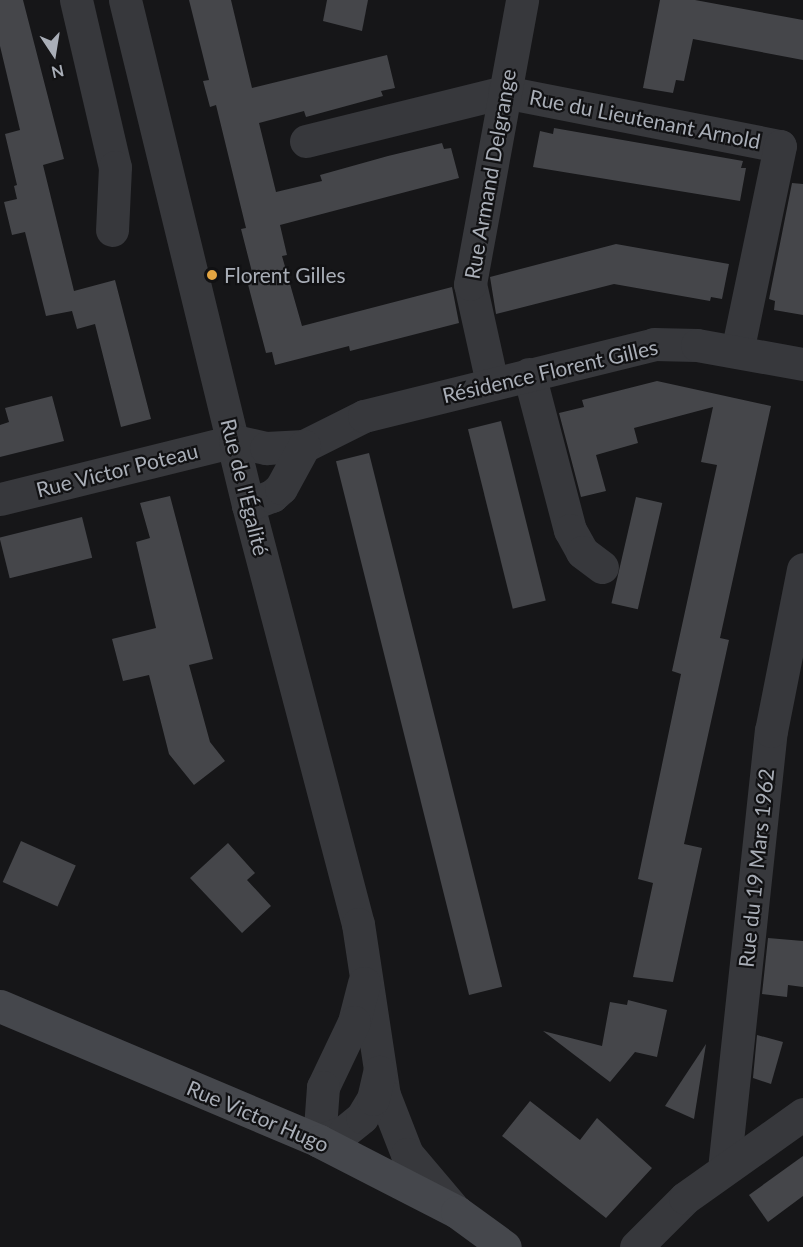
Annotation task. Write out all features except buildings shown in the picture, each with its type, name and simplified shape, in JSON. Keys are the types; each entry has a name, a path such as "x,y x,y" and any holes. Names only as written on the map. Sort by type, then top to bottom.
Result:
{"street":[{"path":"76,0 115,167 112,230"},
{"name":"Rue de l'Égalité","path":"125,0 249,505 355,913 366,973 379,1072 407,1154 457,1212"},
{"name":"Rue Armand Delgrange","path":"492,383 470,284 522,0"},
{"name":"Rue du Lieutenant Arnold","path":"306,141 504,92 780,146 737,352"},
{"name":"Résidence Florent Gilles","path":"234,441 266,448 304,446 364,416 654,344 675,343 803,364"},
{"path":"529,374 570,530 582,552 602,567"},
{"name":"Rue Victor Poteau","path":"0,499 234,441"},
{"path":"249,505 272,496 281,488 304,446"},
{"name":"Rue du 19 Mars 1962","path":"724,1169 772,723 803,569"},
{"name":"Rue de l'Égalité","path":"366,973 354,1022 323,1087 319,1141 345,1131 362,1118 372,1099 379,1072"},
{"name":"Rue Victor Hugo","path":"0,1006 319,1141 457,1212 506,1247"},
{"path":"636,1247 670,1210 803,1113"}],"place":[{"name":"Florent Gilles","path":"212,275"}]}
